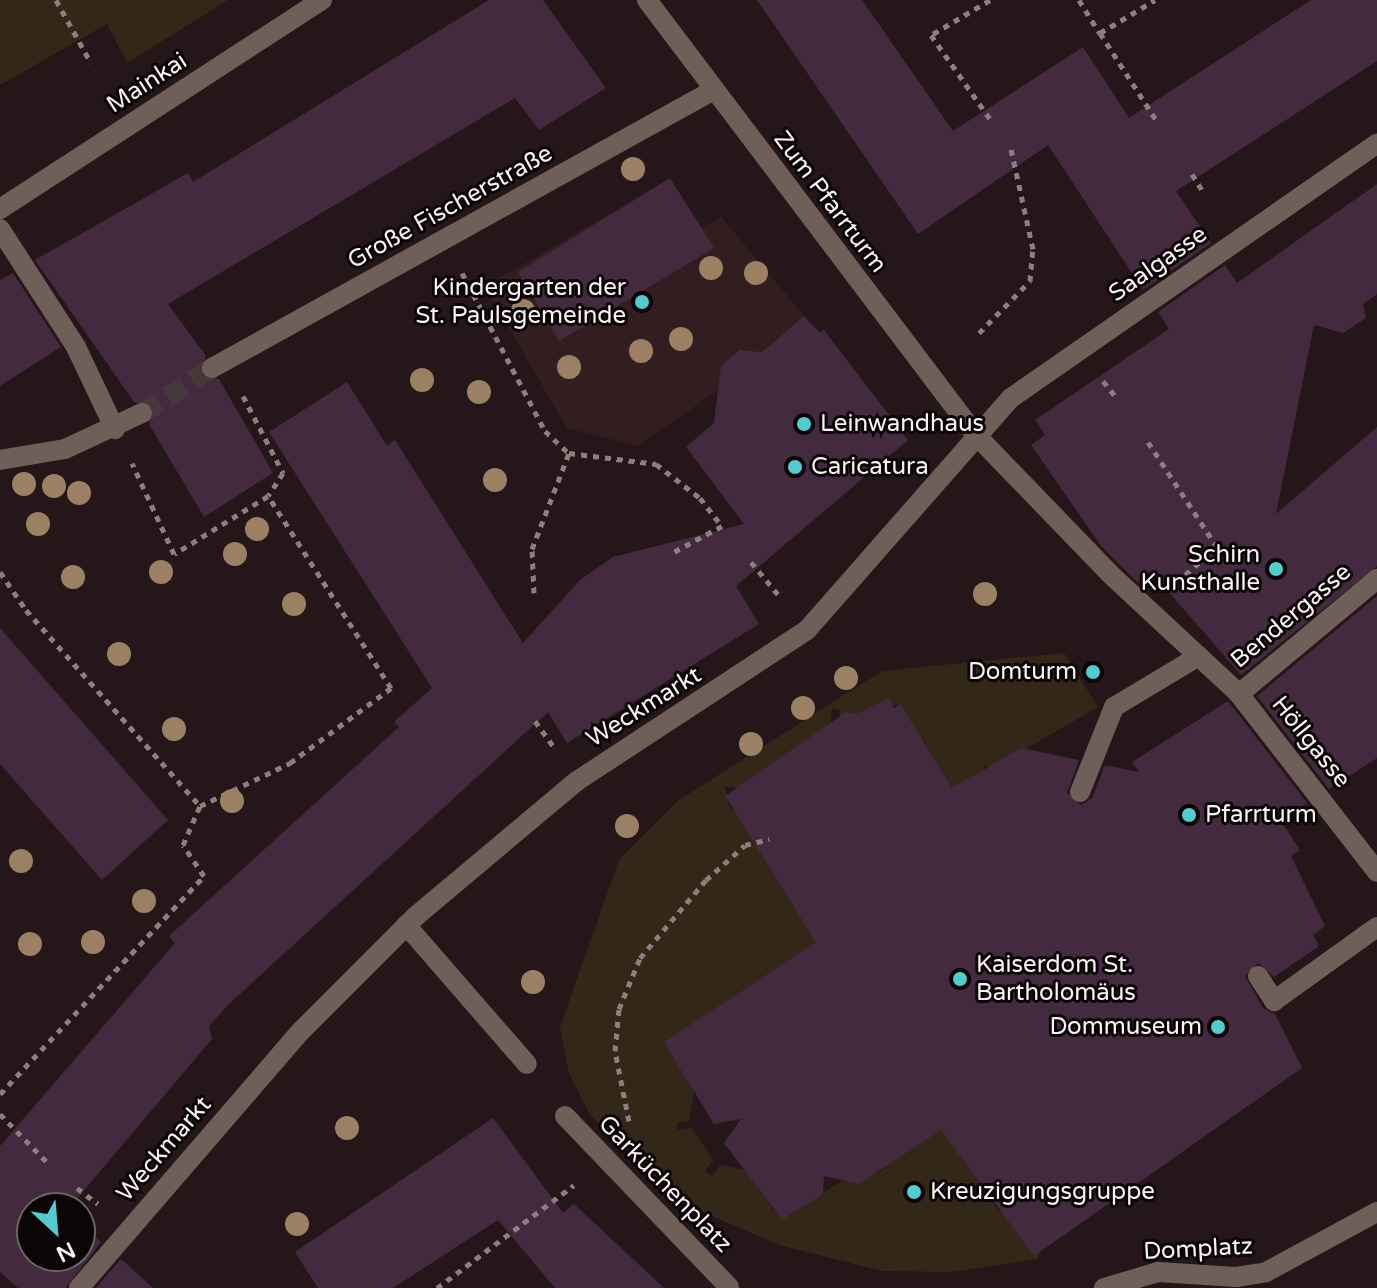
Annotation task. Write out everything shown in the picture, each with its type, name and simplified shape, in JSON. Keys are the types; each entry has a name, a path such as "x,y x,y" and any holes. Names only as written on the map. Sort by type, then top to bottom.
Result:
{"street":[{"name":"Mainkai","path":"0,209 322,0"},
{"name":"Zum Pfarrturm","path":"647,0 712,91 975,434"},
{"name":"Große Fischerstraße","path":"220,363 712,91"},
{"name":"Saalgasse","path":"975,434 1011,398 1377,144"},
{"path":"0,229 76,347 115,429"},
{"path":"0,460 65,449 115,429 142,413"},
{"path":"975,434 1148,609 1239,694"},
{"name":"Weckmarkt","path":"79,1288 302,1030 406,925 577,781 807,630 975,434"},
{"name":"Bendergasse","path":"1239,694 1377,579"},
{"path":"1080,792 1112,703 1199,656"},
{"name":"Höllgasse","path":"1239,694 1343,823 1377,872"},
{"path":"406,925 527,1064"},
{"path":"1258,976 1274,1001 1377,927"},
{"name":"Garküchenplatz","path":"565,1116 605,1162 729,1287"},
{"name":"Domplatz","path":"1104,1288 1158,1272 1236,1277 1266,1272 1377,1212"}],"path":[{"path":"56,0 91,63"},
{"path":"990,0 931,35 990,119"},
{"path":"1079,0 1158,123"},
{"path":"1100,33 1155,0"},
{"path":"979,333 1030,281 1033,249 1011,149"},
{"path":"1192,174 1202,190"},
{"path":"476,304 538,420 569,453 656,464 700,498 722,526 670,554"},
{"path":"115,429 174,554 268,496 283,473 220,363"},
{"path":"1100,377 1115,396"},
{"path":"1148,442 1217,547 1148,609"},
{"path":"534,593 532,549 569,453"},
{"path":"0,1094 204,876 183,845 200,806 290,763 391,688 268,496"},
{"path":"0,572 26,610 200,806"},
{"path":"437,1288 605,1162 628,1140 615,1051 619,1009 640,958 706,880 745,845 769,839"},
{"path":"0,1114 46,1161"}],"shaded area":[{"path":"0,0 228,0 127,63 107,24 0,85"},
{"name":"Kindergarten der St. Paulsgemeinde","path":"670,178 701,228 721,217 804,316 762,352 738,350 721,366 718,390 638,446 567,428 485,287"},
{"path":"1064,653 1098,707 989,770 984,765 984,773 951,795 919,748 926,744 922,738 915,741 900,704 839,721 840,710 832,708 830,723 737,788 725,786 729,807 745,820 773,873 830,933 670,1038 669,1049 696,1079 689,1121 677,1123 678,1130 692,1128 713,1160 705,1171 712,1176 720,1165 756,1172 759,1190 775,1212 789,1216 849,1176 880,1172 949,1110 962,1159 969,1168 982,1158 1005,1193 992,1202 999,1211 1012,1202 1041,1245 1038,1259 950,1272 882,1271 779,1245 687,1205 590,1115 569,1073 560,1027 619,860 679,800 882,671"}],"building":[{"path":"489,0 543,0 606,88 539,130 515,98 168,304 206,356 201,375 219,379 273,473 204,517 149,424 153,407 134,402 35,260 188,173 193,182"},
{"path":"757,0 862,0 953,131 1083,47 1129,118 1311,0 1377,0 1377,61 1176,191 1211,243 1143,290 1048,145 918,234"},
{"path":"670,178 714,248 559,341 518,272"},
{"path":"1377,184 1377,294 1363,304 1366,318 1343,333 1314,325 1276,514 1377,427 1377,566 1241,675 1153,574 1137,582 1101,546 1031,445 1045,435 1035,420 1169,329 1158,312 1225,265 1237,283"},
{"path":"13,273 61,347 0,386 0,280"},
{"path":"804,316 820,333 824,330 908,440 736,586 759,624 567,743 548,712 229,1004 209,1026 212,1039 83,1192 16,1192 16,1272 78,1272 66,1288 18,1288 0,1272 0,1146 175,943 169,936 399,727 394,722 432,688 269,432 347,382 387,446 395,440 523,643 580,580 613,557 744,524 686,447 714,423 721,366 739,350 762,352"},
{"path":"1377,596 1377,758 1329,789 1257,696"},
{"path":"0,628 168,820 102,880 0,764"},
{"name":"Kaiserdom St. Bartholomäus","path":"889,698 894,708 900,704 952,788 1021,748 1079,760 1067,793 1081,805 1092,798 1105,765 1139,772 1132,762 1228,701 1307,803 1280,820 1300,850 1291,856 1325,926 1313,935 1319,946 1274,977 1258,963 1245,976 1263,1008 1275,1014 1302,1068 1034,1256 941,1130 859,1184 824,1176 823,1194 782,1220 724,1143 741,1119 714,1124 664,1042 816,942 725,796 846,712 856,714"},
{"path":"493,1118 563,1213 574,1204 664,1288 555,1288 498,1220 393,1288 318,1288 295,1252"},
{"path":"121,1259 153,1288 96,1288"}],"tunnel":[{"path":"142,413 212,368"}],"place":[{"name":"Kindergarten der St. Paulsgemeinde","path":"642,302"},
{"name":"Leinwandhaus","path":"804,424"},
{"name":"Caricatura","path":"795,467"},
{"name":"Schirn Kunsthalle","path":"1276,569"},
{"name":"Domturm","path":"1093,672"},
{"name":"Pfarrturm","path":"1189,815"},
{"name":"Kaiserdom St. Bartholomäus","path":"960,979"},
{"name":"Dommuseum","path":"1218,1027"},
{"name":"Kreuzigungsgruppe","path":"914,1192"}]}
